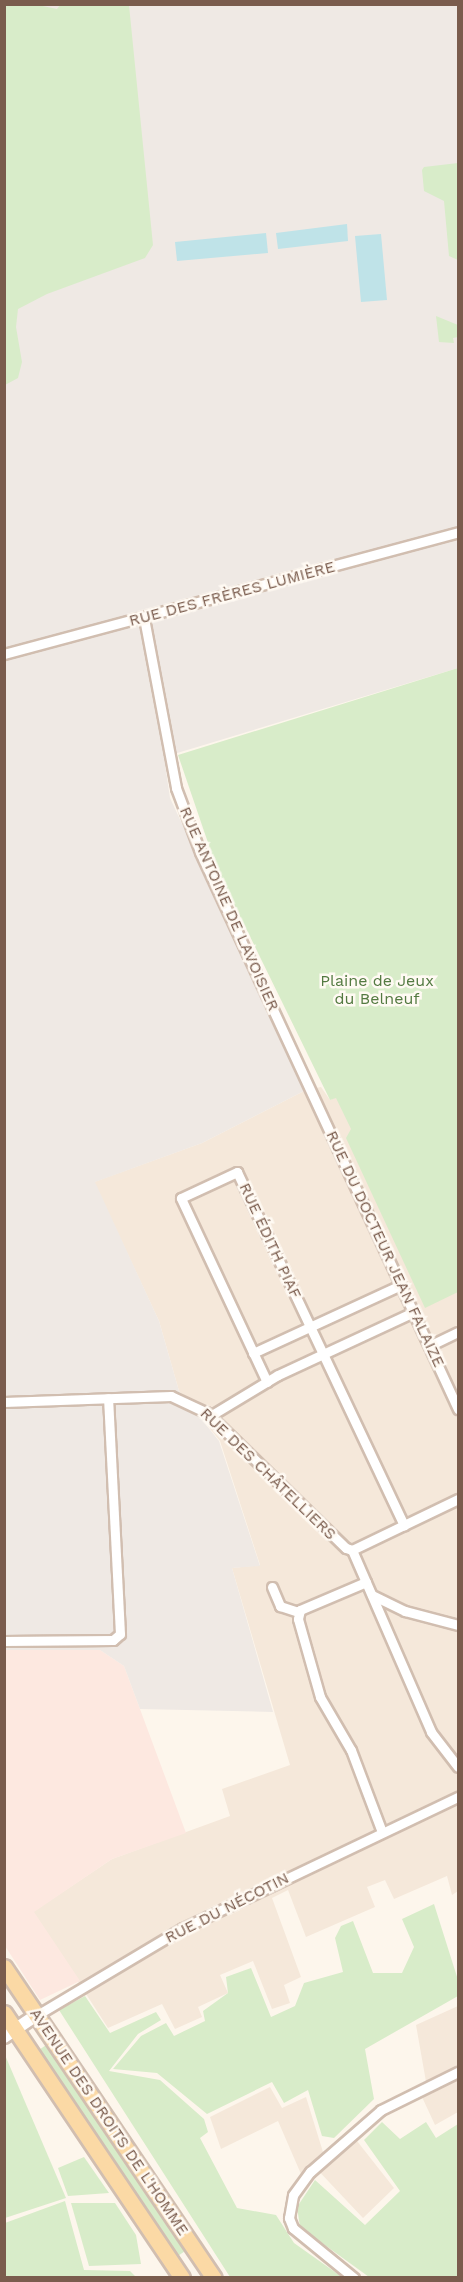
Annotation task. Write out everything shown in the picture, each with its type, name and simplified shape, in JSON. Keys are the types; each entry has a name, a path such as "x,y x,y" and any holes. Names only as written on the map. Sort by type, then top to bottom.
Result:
{"main road":[{"name":"AVENUE DES DROITS DE L'HOMME","path":"4,1967 210,2276"},
{"name":"AVENUE DES DROITS DE L'HOMME","path":"4,2013 10,2033 182,2277"}],"street":[{"name":"RUE DES FRÈRES LUMIÈRE","path":"4,654 459,532"},
{"name":"RUE ANTOINE DE LAVOISIER","path":"144,618 176,788 200,852 312,1089"},
{"name":"RUE DU DOCTEUR JEAN FALAIZE","path":"312,1089 459,1409"},
{"name":"RUE ÉDITH PIAF","path":"267,1382 181,1198 237,1172 404,1525"},
{"path":"253,1353 401,1285"},
{"path":"210,1416 267,1382 414,1312"},
{"path":"429,1346 459,1332"},
{"name":"RUE DES CHÂTELLIERS","path":"4,1402 171,1396 194,1404 210,1416 346,1548 352,1550 431,1732 459,1767"},
{"path":"4,1641 113,1640 120,1634 108,1398"},
{"path":"352,1550 459,1499"},
{"path":"272,1587 280,1606 298,1612 366,1582"},
{"path":"372,1595 405,1611 459,1625"},
{"path":"298,1612 320,1697 351,1750 382,1832"},
{"name":"RUE DU NÉCOTIN","path":"10,2033 183,1928 459,1797"},
{"path":"354,2277 293,2228 289,2218 292,2195 310,2172 381,2110 459,2072"}],"shaded area":[{"path":"4,5 458,5 458,668 164,757 170,798 306,1090 202,1143 95,1182 159,1321 179,1391 219,1441 260,1566 232,1568 273,1712 140,1709 124,1666 100,1650 5,1650"},
{"path":"321,1087 330,1100 354,1088 458,1254 458,1891 452,1895 447,1876 394,1899 385,1880 367,1887 375,1907 306,1937 288,1890 272,1898 301,1977 284,1985 290,2003 272,2009 253,1961 220,1975 228,1993 198,2007 202,2017 175,2029 162,2004 108,2028 33,1912 112,1859 230,1816 222,1789 290,1765 232,1568 260,1565 220,1441 179,1391 159,1321 94,1182 202,1143 306,1090"},
{"path":"4,1650 100,1650 124,1666 186,1833 112,1859 34,1912 80,1981 40,2000 5,1946"},
{"path":"458,2006 458,2112 435,2125 422,2097 428,2093 416,2025"},
{"path":"270,2087 282,2108 306,2097 327,2165 357,2141 394,2188 363,2218 313,2165 301,2174 278,2121 221,2149 210,2117"}],"green space":[{"path":"4,5 38,5 57,9 60,5 129,5 153,245 145,258 47,294 18,309 16,327 22,362 18,378 5,385"},
{"path":"458,163 458,260 449,256 444,201 424,191 422,170 424,167"},
{"path":"436,316 458,325 458,337 453,338 454,343 439,342"},
{"name":"Plaine de Jeux du Belneuf","path":"458,668 458,1292 425,1308 346,1138 351,1129 336,1098 330,1100 217,869 178,755"},
{"path":"434,1904 458,1980 458,1996 365,2049 374,2099 334,2138 322,2136 308,2090 284,2103 272,2082 207,2114 157,2073 113,2069 141,2036 166,2023 174,2036 205,2021 203,2011 228,1993 226,1977 251,1968 271,2017 295,2006 304,1983 343,1972 335,1938 341,1926 353,1921 373,1973 402,1973 414,1947 402,1919"},
{"path":"85,1996 110,2033 156,2012 161,2020 138,2034 109,2071 160,2080 204,2119 208,2132 200,2138 237,2208 276,2215 294,2243 342,2277 230,2277 59,2010"},
{"path":"49,2043 188,2249 175,2258 36,2052"},
{"path":"5,2055 66,2198 4,2218"},
{"path":"382,2122 400,2139 426,2122 436,2138 458,2124 458,2277 369,2277 300,2227 297,2207 315,2180 365,2225 400,2191 364,2140"},
{"path":"84,2157 109,2193 68,2196 58,2168"},
{"path":"65,2201 84,2270 130,2271 136,2277 5,2277 5,2223"},
{"path":"71,2203 115,2203 136,2235 141,2264 89,2266"}],"water":[{"path":"347,224 348,241 278,249 276,233"},
{"path":"266,233 268,253 177,261 175,242"},
{"path":"381,234 387,300 361,302 355,236"}]}
